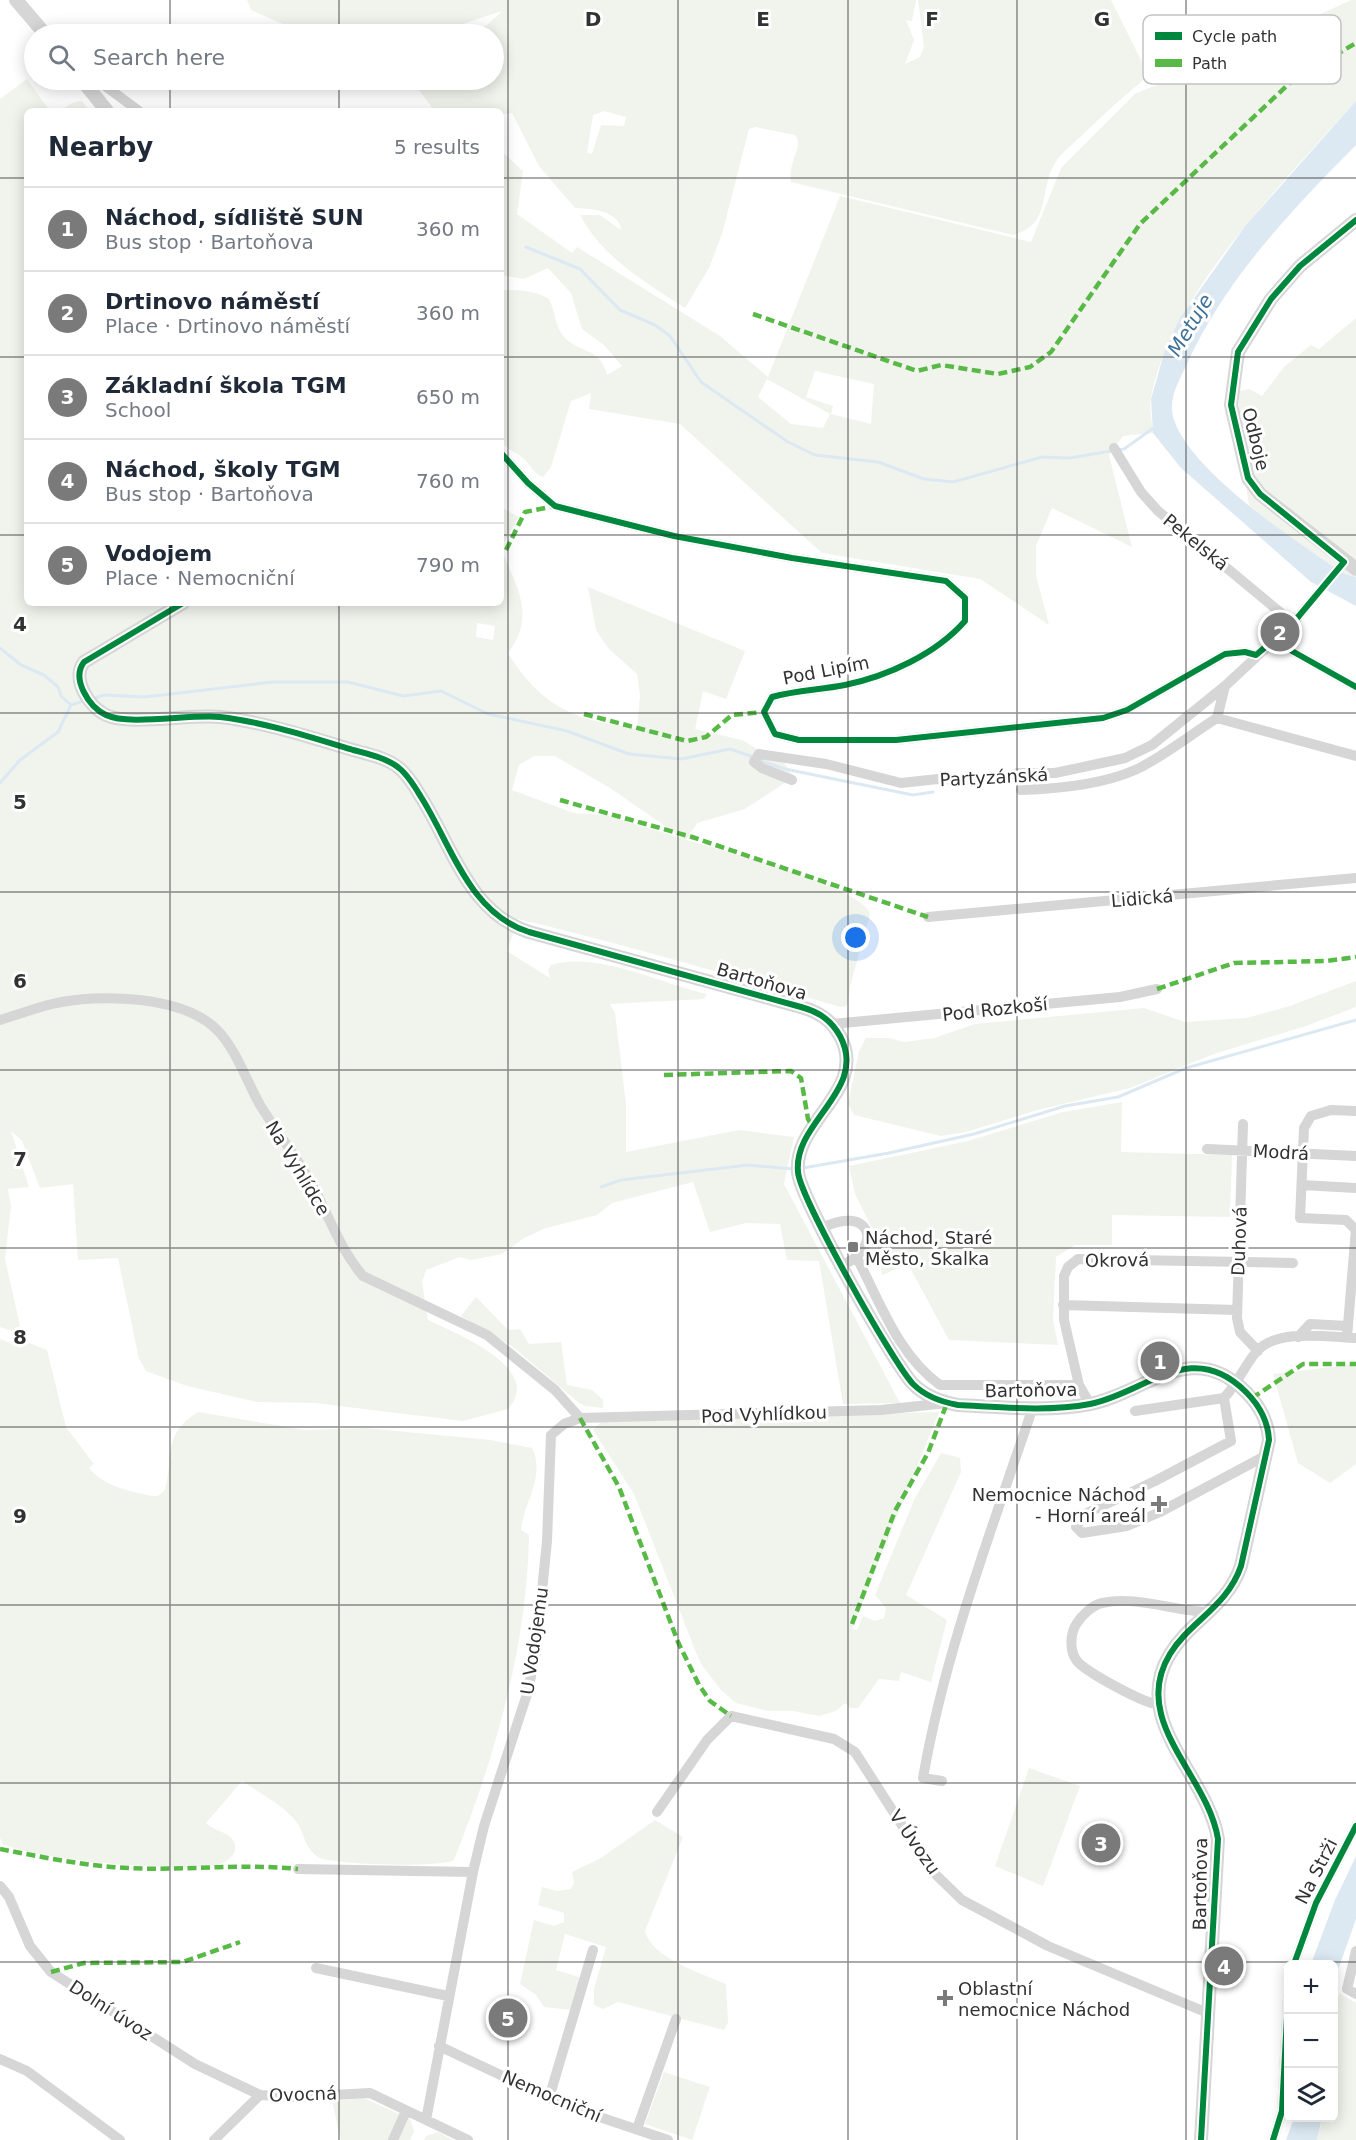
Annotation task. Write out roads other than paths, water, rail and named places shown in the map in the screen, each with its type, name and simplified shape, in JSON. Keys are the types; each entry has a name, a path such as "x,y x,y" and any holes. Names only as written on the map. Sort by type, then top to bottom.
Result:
{"street":[{"path":"16,0 36,24"},
{"path":"90,90 105,108"},
{"path":"111,90 136,108"},
{"name":"Odboje","path":"1346,566 1260,494 1248,478 1231,405 1238,352 1271,299 1300,266 1356,220"},
{"name":"Pekelská","path":"1114,448 1141,492 1158,512 1293,623"},
{"name":"Pod Lipím","path":"504,456 528,483 555,506 686,538 792,558 946,581 965,598 965,621 953,634 932,649 895,668 845,685 772,697 764,712 768,724 776,734 799,740 896,740 1103,718 1127,710 1225,654 1236,651 1257,655"},
{"path":"1346,566 1293,623 1225,686 1217,718 1356,756"},
{"name":"Bartoňova","path":"178,606 84,662 80,670 81,684 87,697 98,709 117,718 196,716 229,718 353,750 393,764 403,770 431,812 481,902 504,922 529,932 801,1007 820,1014 832,1024 844,1044 846,1072 838,1090 801,1146 798,1162 802,1189 900,1368 921,1390 947,1403 1033,1407 1090,1404 1158,1376 1183,1369 1208,1369 1237,1383 1252,1398 1266,1421 1269,1434 1267,1455 1238,1574 1211,1612 1170,1654 1159,1679 1157,1704 1166,1729 1210,1811 1218,1833 1219,1867 1201,2140"},
{"path":"1277,638 1292,651 1356,687"},
{"name":"Partyzánská","path":"792,780 762,768 754,762 759,754 826,764 901,783 938,779 992,780 1018,773 1055,773 1125,758 1152,745 1225,686"},
{"name":"Partyzánská","path":"1021,790 1041,790 1138,769 1217,718"},
{"name":"Lidická","path":"928,917 1356,878"},
{"name":"Pod Rozkoší","path":"832,1024 1120,997 1157,988"},
{"name":"Na Vyhlídce","path":"0,1020 53,1004 140,999 187,1009 205,1020 220,1033 235,1056 259,1103 310,1181 349,1260 363,1276 487,1335 548,1383 580,1418"},
{"path":"1267,1455 1133,1524 1082,1533 1076,1527 1085,1514 1231,1441 1225,1404 1258,1351 1276,1340 1317,1335 1352,1337 1348,1326 1355,1229 1346,1220 1300,1218 1304,1128 1311,1116 1332,1110 1356,1111"},
{"name":"Duhová","path":"1243,1124 1237,1310 1240,1332 1258,1351"},
{"name":"Modrá","path":"1207,1149 1356,1156"},
{"path":"1302,1185 1356,1188"},
{"path":"822,1228 848,1218 860,1222 868,1240 859,1263 909,1357 924,1373 940,1384 1079,1385"},
{"name":"Okrová","path":"1090,1404 1079,1385 1067,1338 1063,1305 1064,1276 1068,1267 1078,1259 1239,1261"},
{"path":"1239,1261 1293,1263"},
{"path":"843,1265 859,1263"},
{"path":"1063,1305 1237,1310"},
{"path":"1298,1337 1310,1324 1348,1326"},
{"name":"Pod Vyhlídkou","path":"580,1418 881,1410 947,1403"},
{"path":"1135,1411 1225,1404"},
{"path":"942,1781 923,1778 933,1721 971,1589 1033,1407"},
{"name":"U Vodojemu","path":"426,2120 472,1872 484,1826 523,1709 536,1651 547,1541 551,1436 564,1424 580,1418"},
{"path":"1157,1704 1144,1702 1077,1661 1070,1641 1075,1626 1082,1617 1100,1603 1139,1602 1188,1612 1211,1612"},
{"name":"V Úvozu","path":"657,1812 706,1740 730,1716 834,1739 855,1752 930,1869 962,1900 1048,1946 1210,2014"},
{"name":"Na Strži","path":"1296,1960 1316,1903 1356,1826"},
{"path":"298,1869 472,1872"},
{"name":"Dolní úvoz","path":"0,1886 9,1897 30,1946 51,1972 195,2064 260,2095"},
{"path":"549,2098 593,1950"},
{"path":"1356,1951 1347,1989 1356,1994"},
{"path":"316,1968 448,1996"},
{"path":"1273,2140 1282,2111 1287,2014"},
{"path":"637,2130 676,2019"},
{"name":"Nemocniční","path":"439,2046 549,2098 668,2140"},
{"path":"0,2059 27,2072 120,2140"},
{"name":"Ovocná","path":"214,2140 260,2095 296,2097 370,2093 468,2140"},
{"path":"393,2140 406,2111"}],"water":[{"name":"Metuje","path":"1356,101 1356,145 1284,221 1240,274 1203,333 1178,384 1173,398 1172,413 1185,441 1224,484 1275,526 1345,574 1356,577 1356,606 1311,582 1181,468 1153,433 1151,399 1165,350 1180,318 1246,225"},
{"path":"1356,1856 1356,1919 1338,1970 1338,1960 1312,1960 1335,1900"},
{"path":"1293,2122 1321,2122 1317,2140 1286,2140"}],"waterway":[{"path":"526,247 580,269 620,310 655,325 670,336 701,382 788,442 815,455 878,462 924,479 953,482 1042,457 1070,458 1111,451"},
{"path":"1118,450 1124,449 1155,427"},
{"path":"0,648 21,665 44,675 58,687 61,696 71,705 83,701"},
{"path":"92,699 104,695 145,697 272,682 348,682 403,696 441,691 488,714 567,731 629,754 681,759 730,749 753,757"},
{"path":"0,783 20,760 58,732 71,705"},
{"path":"759,760 785,769 913,795 933,792"},
{"path":"803,1168 889,1153 974,1134 1065,1106 1118,1097 1186,1068 1356,1020"},
{"path":"601,1187 621,1180 748,1165 793,1169"}],"place":[{"name":"Drtinovo náměstí","path":"1280,632"},
{"name":"Náchod, Staré Město, Skalka","path":"853,1247"},
{"name":"Náchod, sídliště SUN","path":"1160,1361"},
{"name":"Nemocnice Náchod - Horní areál","path":"1159,1504"},
{"name":"Základní škola TGM","path":"1101,1843"},
{"name":"Náchod, školy TGM","path":"1224,1966"},
{"name":"Oblastní nemocnice Náchod","path":"945,1998"},
{"name":"Vodojem","path":"508,2018"}]}
